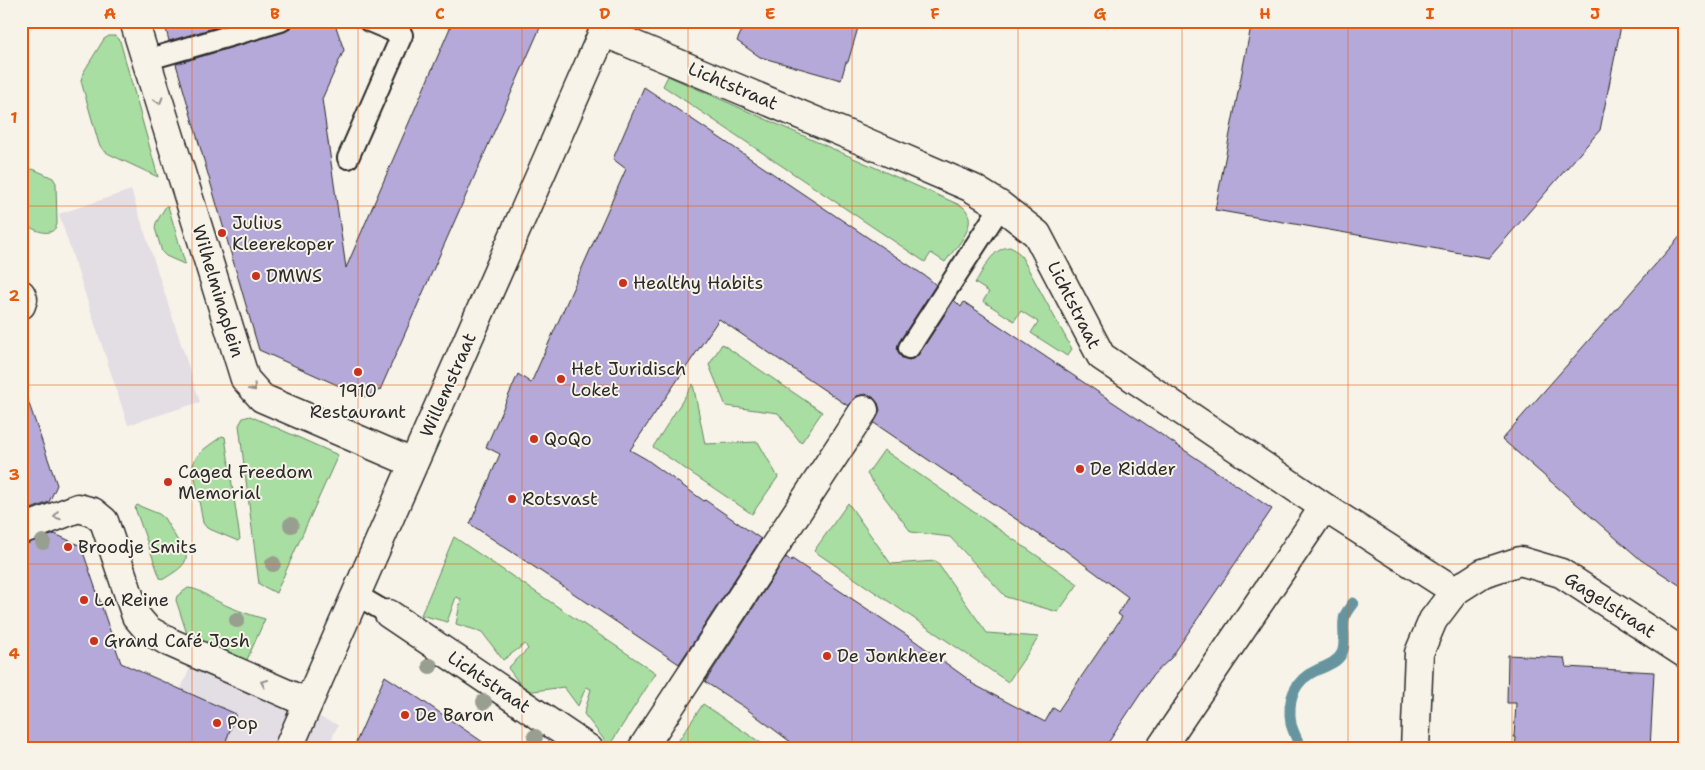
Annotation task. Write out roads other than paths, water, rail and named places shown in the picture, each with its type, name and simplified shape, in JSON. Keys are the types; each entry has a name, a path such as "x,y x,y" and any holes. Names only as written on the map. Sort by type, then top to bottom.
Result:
{"street":[{"name":"Wilhelminaplein","path":"134,21 245,379 262,398 413,463"},
{"name":"Lichtstraat","path":"606,26 972,188 1001,206 1038,234 1101,356 1324,507"},
{"name":"Willemstraat","path":"288,749 606,26"},
{"path":"21,294 23,299 21,305"},
{"path":"642,749 864,410"},
{"path":"1160,749 1324,507 1455,591 1433,620 1419,654 1415,749"},
{"path":"21,530 78,508 93,512 104,521 136,616 148,630 169,642 308,703"},
{"name":"Gagelstraat","path":"1455,591 1483,573 1520,561 1561,572 1684,653"},
{"name":"Lichtstraat","path":"389,614 589,749"}],"lane":[{"path":"146,60 282,21"},
{"path":"348,158 402,35 369,21"},
{"path":"909,348 1001,206"},
{"path":"355,594 389,614"}],"waterway":[{"path":"1301,749 1291,724 1291,699 1303,679 1309,674 1331,664 1342,653 1345,615 1353,603"}],"place":[{"name":"Julius Kleerekoper","path":"222,233"},
{"name":"DMWS","path":"256,276"},
{"name":"Healthy Habits","path":"623,283"},
{"name":"1910 Restaurant","path":"358,372"},
{"name":"Het Juridisch Loket","path":"561,379"},
{"name":"QoQo","path":"534,439"},
{"name":"De Ridder","path":"1080,469"},
{"name":"Caged Freedom Memorial","path":"168,482"},
{"name":"Rotsvast","path":"512,499"},
{"name":"Broodje Smits","path":"68,547"},
{"name":"La Reine","path":"84,600"},
{"name":"Grand Café Josh","path":"94,641"},
{"name":"De Jonkheer","path":"827,656"},
{"name":"De Baron","path":"405,715"},
{"name":"Pop","path":"217,723"}]}
